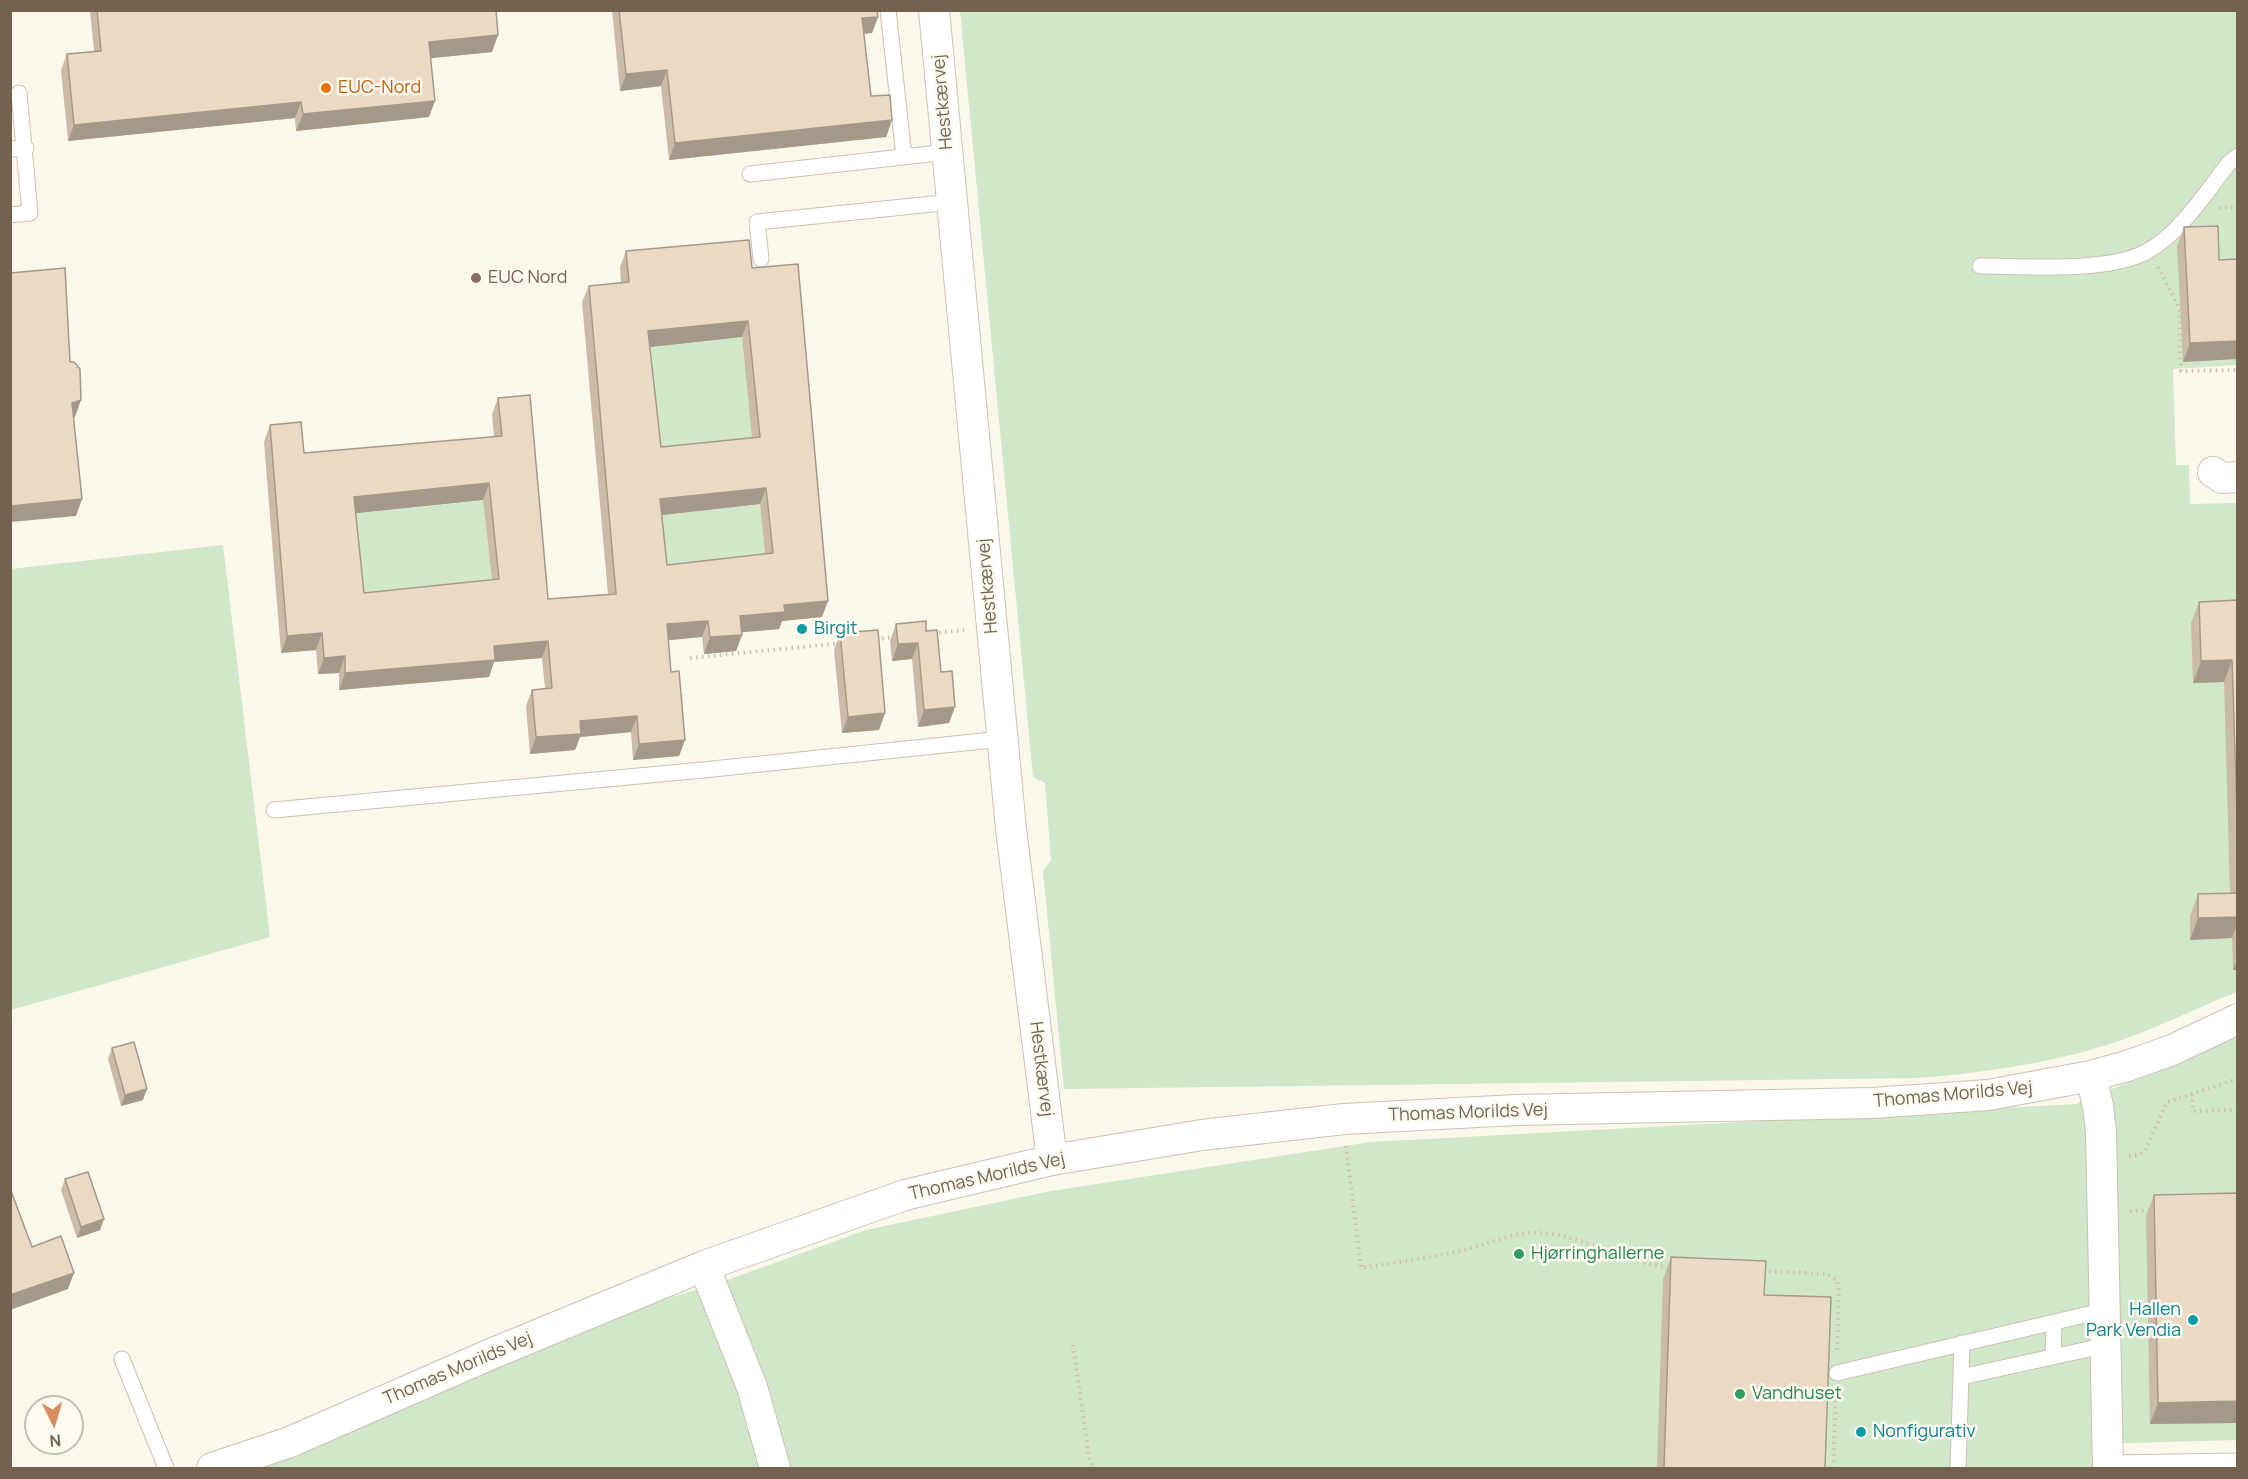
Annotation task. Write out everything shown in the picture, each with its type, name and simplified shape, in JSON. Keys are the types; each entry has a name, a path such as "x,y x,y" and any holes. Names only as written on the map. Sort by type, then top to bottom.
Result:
{"street":[{"name":"Hestkærvej","path":"934,10 1011,829 1053,1160"},
{"name":"Thomas Morilds Vej","path":"212,1468 290,1442 491,1354 704,1266 905,1195 1053,1160 1202,1135 1344,1119 1516,1110 1872,1102 1988,1095 2091,1077 2172,1050 2238,1019"},
{"path":"2091,1077 2098,1106 2101,1157 2108,1466"},
{"path":"704,1266 752,1387 775,1468"}],"lane":[{"path":"888,10 904,157"},
{"path":"10,215 30,213 18,148 19,93"},
{"path":"750,174 947,152"},
{"path":"1980,266 2090,265 2113,263 2137,256 2149,250 2172,231 2229,163 2238,156"},
{"path":"761,259 757,222 952,202"},
{"path":"274,810 1002,739"},
{"path":"1837,1374 2106,1310"},
{"path":"2053,1357 2054,1322"},
{"path":"1958,1468 1962,1343"},
{"path":"1961,1377 2107,1345"},
{"path":"122,1359 166,1468"},
{"path":"2108,1466 2238,1461"}],"path":[{"path":"2214,209 2238,207"},
{"path":"2149,250 2179,307 2181,371 2238,370"},
{"path":"924,634 992,627"},
{"path":"867,640 901,636"},
{"path":"690,658 844,642"},
{"path":"2101,1157 2142,1154 2167,1102 2238,1079"},
{"path":"2192,1094 2193,1111 2238,1110"},
{"path":"1344,1119 1361,1268 1460,1251 1523,1234 1541,1233 1561,1235 1648,1264 1675,1267"},
{"path":"2102,1212 2162,1210"},
{"path":"1757,1271 1827,1274 1837,1280 1839,1294 1833,1468"},
{"path":"1073,1345 1089,1457 1093,1468"}],"green space":[{"path":"960,11 2237,11 2237,365 2173,369 2176,465 2189,465 2190,504 2237,503 2237,992 2140,1033 2084,1052 2013,1067 1918,1078 1064,1089 1043,871 1051,860 1045,783 1033,777"},
{"path":"742,337 754,453 650,465 636,349"},
{"path":"486,500 485,519 494,596 341,612 348,514"},
{"path":"760,504 767,570 661,581 654,516"},
{"path":"223,545 270,937 11,1010 11,569"},
{"name":"Hjørringhallerne","path":"2237,1037 2237,1440 2093,1444 2093,1468 251,1468 294,1455 637,1308 733,1278 866,1230 1051,1191 1371,1142 2076,1104"}],"building":[{"path":"97,10 496,10 498,35 429,42 435,101 303,114 301,102 74,125 67,54 101,51"},
{"path":"619,10 877,10 878,17 862,18 871,96 890,95 892,120 675,143 667,70 626,74"},
{"path":"2218,226 2219,260 2238,259 2238,341 2190,343 2184,227"},
{"path":"749,240 752,268 798,264 828,601 784,605 785,612 740,616 742,635 710,637 708,621 667,624 671,672 679,671 685,740 639,744 637,716 580,721 581,734 536,737 532,690 552,688 548,641 494,646 495,660 345,673 345,656 324,658 322,633 287,636 270,425 301,422 304,453 502,436 498,398 530,395 548,599 616,594 589,286 629,282 626,251","holes":["748,321 760,437 661,447 648,331","489,483 499,579 364,593 354,497","766,488 773,553 667,565 660,499"]},
{"path":"65,268 70,362 74,362 80,369 81,400 72,403 82,499 10,506 10,273"},
{"path":"2238,600 2238,843 2232,660 2201,661 2199,602"},
{"path":"926,621 926,631 937,630 941,672 952,671 955,707 924,710 918,643 898,644 896,624"},
{"path":"878,630 885,713 848,717 840,633"},
{"path":"2238,893 2238,917 2198,918 2198,894"},
{"path":"134,1042 147,1089 125,1095 112,1048"},
{"path":"88,1172 104,1219 81,1227 65,1179"},
{"path":"10,1191 32,1247 61,1236 74,1273 10,1295"},
{"name":"Hallen Park Vendia","path":"2238,1193 2238,1401 2158,1403 2154,1195"},
{"name":"Vandhuset","path":"1671,1257 1766,1261 1764,1295 1831,1297 1825,1468 1664,1468"}],"place":[{"name":"EUC-Nord","path":"326,88"},
{"name":"EUC Nord","path":"476,278"},
{"name":"Birgit","path":"802,629"},
{"name":"Hjørringhallerne","path":"1519,1254"},
{"name":"Hallen Park Vendia","path":"2193,1320"},
{"name":"Vandhuset","path":"1740,1394"},
{"name":"Nonfigurativ","path":"1861,1432"}]}
